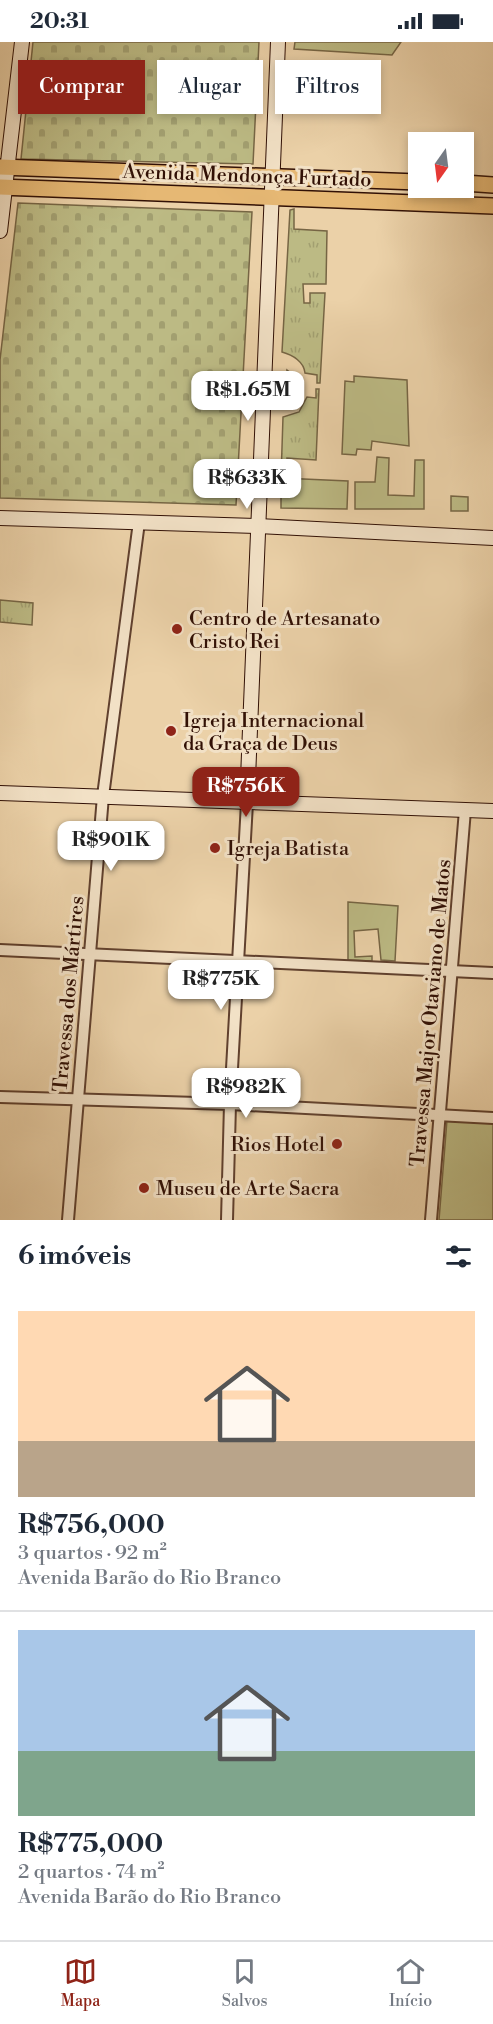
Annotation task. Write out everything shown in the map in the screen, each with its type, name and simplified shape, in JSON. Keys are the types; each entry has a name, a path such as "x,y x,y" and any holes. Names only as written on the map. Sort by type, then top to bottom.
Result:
{"main road":[{"path":"0,231 4,167 22,42"},
{"path":"247,803 278,42"},
{"name":"Avenida Mendonça Furtado","path":"4,167 408,182"},
{"path":"474,183 493,184"},
{"name":"Avenida Mendonça Furtado","path":"3,187 493,206"},
{"path":"0,518 258,526 493,538"},
{"path":"0,793 493,811"}],"street":[{"name":"Travessa dos Mártires","path":"68,1220 103,796 139,522"},
{"path":"227,1220 230,1104 247,803"},
{"name":"Travessa Major Otaviano de Matos","path":"431,1220 465,810"},
{"path":"0,950 493,974"},
{"path":"0,1097 230,1104 493,1118"}],"green space":[{"path":"33,42 259,42 258,60 157,60 157,114 255,114 253,164 21,159 26,114 145,114 145,60 31,60"},
{"path":"295,42 401,42 392,55 294,49"},
{"path":"18,203 252,212 236,505 0,498 0,360"},
{"path":"294,209 294,229 327,231 326,284 303,284 304,303 310,303 310,293 325,293 320,383 317,383 317,375 305,373 303,366 297,360 282,352 290,210"},
{"path":"287,370 295,376 293,394 285,399"},
{"path":"354,376 407,380 409,446 372,441 371,450 357,449 356,455 342,454 345,381 354,382"},
{"path":"316,389 319,389 316,460 287,458 287,478 281,478 283,417 299,412 307,397 316,398"},
{"path":"377,457 389,458 388,495 414,496 415,460 424,460 424,509 355,509 355,482 375,482"},
{"path":"281,478 348,481 347,509 281,508"},
{"path":"451,496 468,497 468,511 451,511"},
{"path":"0,600 33,603 32,625 0,622"},
{"path":"348,902 398,906 395,961 381,960 378,929 354,931 355,957 372,956 372,961 348,960"},
{"path":"447,1120 493,1123 493,1220 439,1220"}],"place":[{"name":"Centro de Artesanato Cristo Rei","path":"177,629"},
{"name":"Igreja Internacional da Graça de Deus","path":"171,731"},
{"name":"Igreja Batista","path":"215,848"},
{"name":"Rios Hotel","path":"337,1144"},
{"name":"Museu de Arte Sacra","path":"144,1188"}]}
